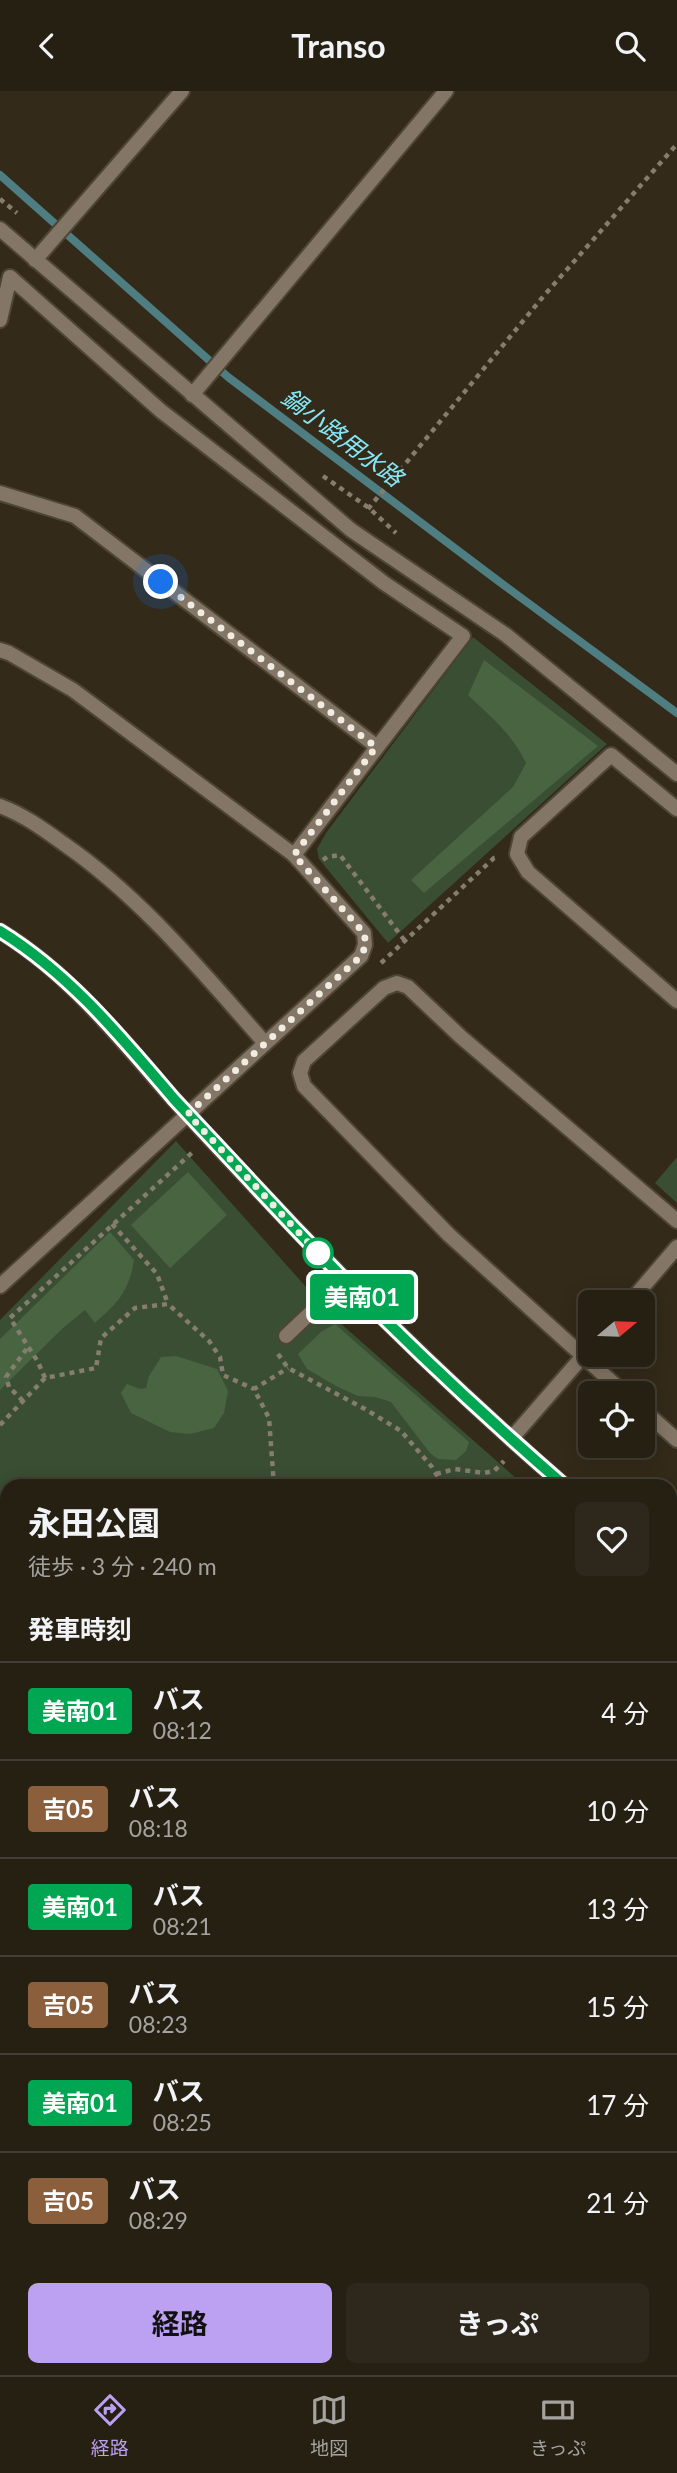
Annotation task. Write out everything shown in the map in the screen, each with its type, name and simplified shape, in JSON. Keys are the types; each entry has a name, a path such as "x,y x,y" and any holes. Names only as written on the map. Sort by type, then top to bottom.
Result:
{"street":[{"path":"35,260 182,91"},
{"path":"192,395 446,91"},
{"path":"0,229 351,530 506,635 677,774"},
{"path":"0,320 5,272"},
{"path":"5,272 161,411 384,583 463,636 294,855"},
{"path":"0,493 75,516 376,747"},
{"path":"0,650 74,689 294,855 364,933 366,945 361,956 0,1286"},
{"path":"677,809 611,755 521,837 517,854 528,872 677,1001"},
{"path":"0,806 22,814 97,867 172,937 264,1042"},
{"path":"0,931 59,973 114,1028 188,1114 345,1280 511,1439 557,1479"},
{"path":"578,1345 449,1235 304,1086 300,1073 304,1061 384,988 397,983 408,987 461,1037 677,1221"},
{"path":"639,1290 677,1247"},
{"path":"286,1336 345,1280"},
{"path":"511,1439 578,1361"},
{"path":"600,1367 613,1381"},
{"path":"655,1421 677,1440"}],"path":[{"path":"351,530 542,298 677,144"},
{"path":"0,199 51,242"},
{"path":"321,475 369,508 405,540"},
{"path":"309,872 327,857 340,855 405,941"},
{"path":"45,1378 10,1318 198,1147"},
{"path":"112,1224 158,1275 168,1304 209,1341 220,1357 223,1375 254,1389 269,1418 273,1479"},
{"path":"0,1425 45,1378 96,1369 101,1338 135,1308 168,1304"},
{"path":"286,1336 276,1351 288,1369 401,1431 439,1479"},
{"path":"23,1401 9,1387 6,1377 28,1347"},
{"path":"254,1389 288,1369"},
{"path":"436,1474 454,1469 484,1473 494,1471 504,1461"}],"green space":[{"path":"473,637 607,744 388,943 319,859 317,849 326,833"},
{"path":"484,660 598,746 424,893 411,880 513,787 526,763 508,735 468,695"},
{"path":"176,1141 331,1315 517,1479 0,1479 0,1320"},
{"path":"677,1157 677,1203 655,1183"},
{"path":"188,1172 227,1215 170,1268 131,1225"},
{"path":"110,1232 134,1260 121,1296 95,1323 85,1310 0,1390 0,1339"},
{"path":"335,1324 469,1442 466,1451 456,1460 438,1459 430,1453 391,1402 358,1396 307,1369 298,1354 321,1332"},
{"path":"176,1356 217,1369 228,1391 224,1413 214,1428 190,1434 170,1432 131,1413 121,1393 127,1384 140,1389 146,1388 149,1376 161,1357"}],"waterway":[{"name":"鍋小路用水路","path":"0,175 228,377 677,713"}],"bus line":[{"name":"美南01","path":"0,931 59,973 114,1028 188,1114 305,1240 390,1325 557,1479"}],"route":[{"path":"161,582 376,747 294,855 364,933 366,945 361,956 188,1114 318,1253"}]}
